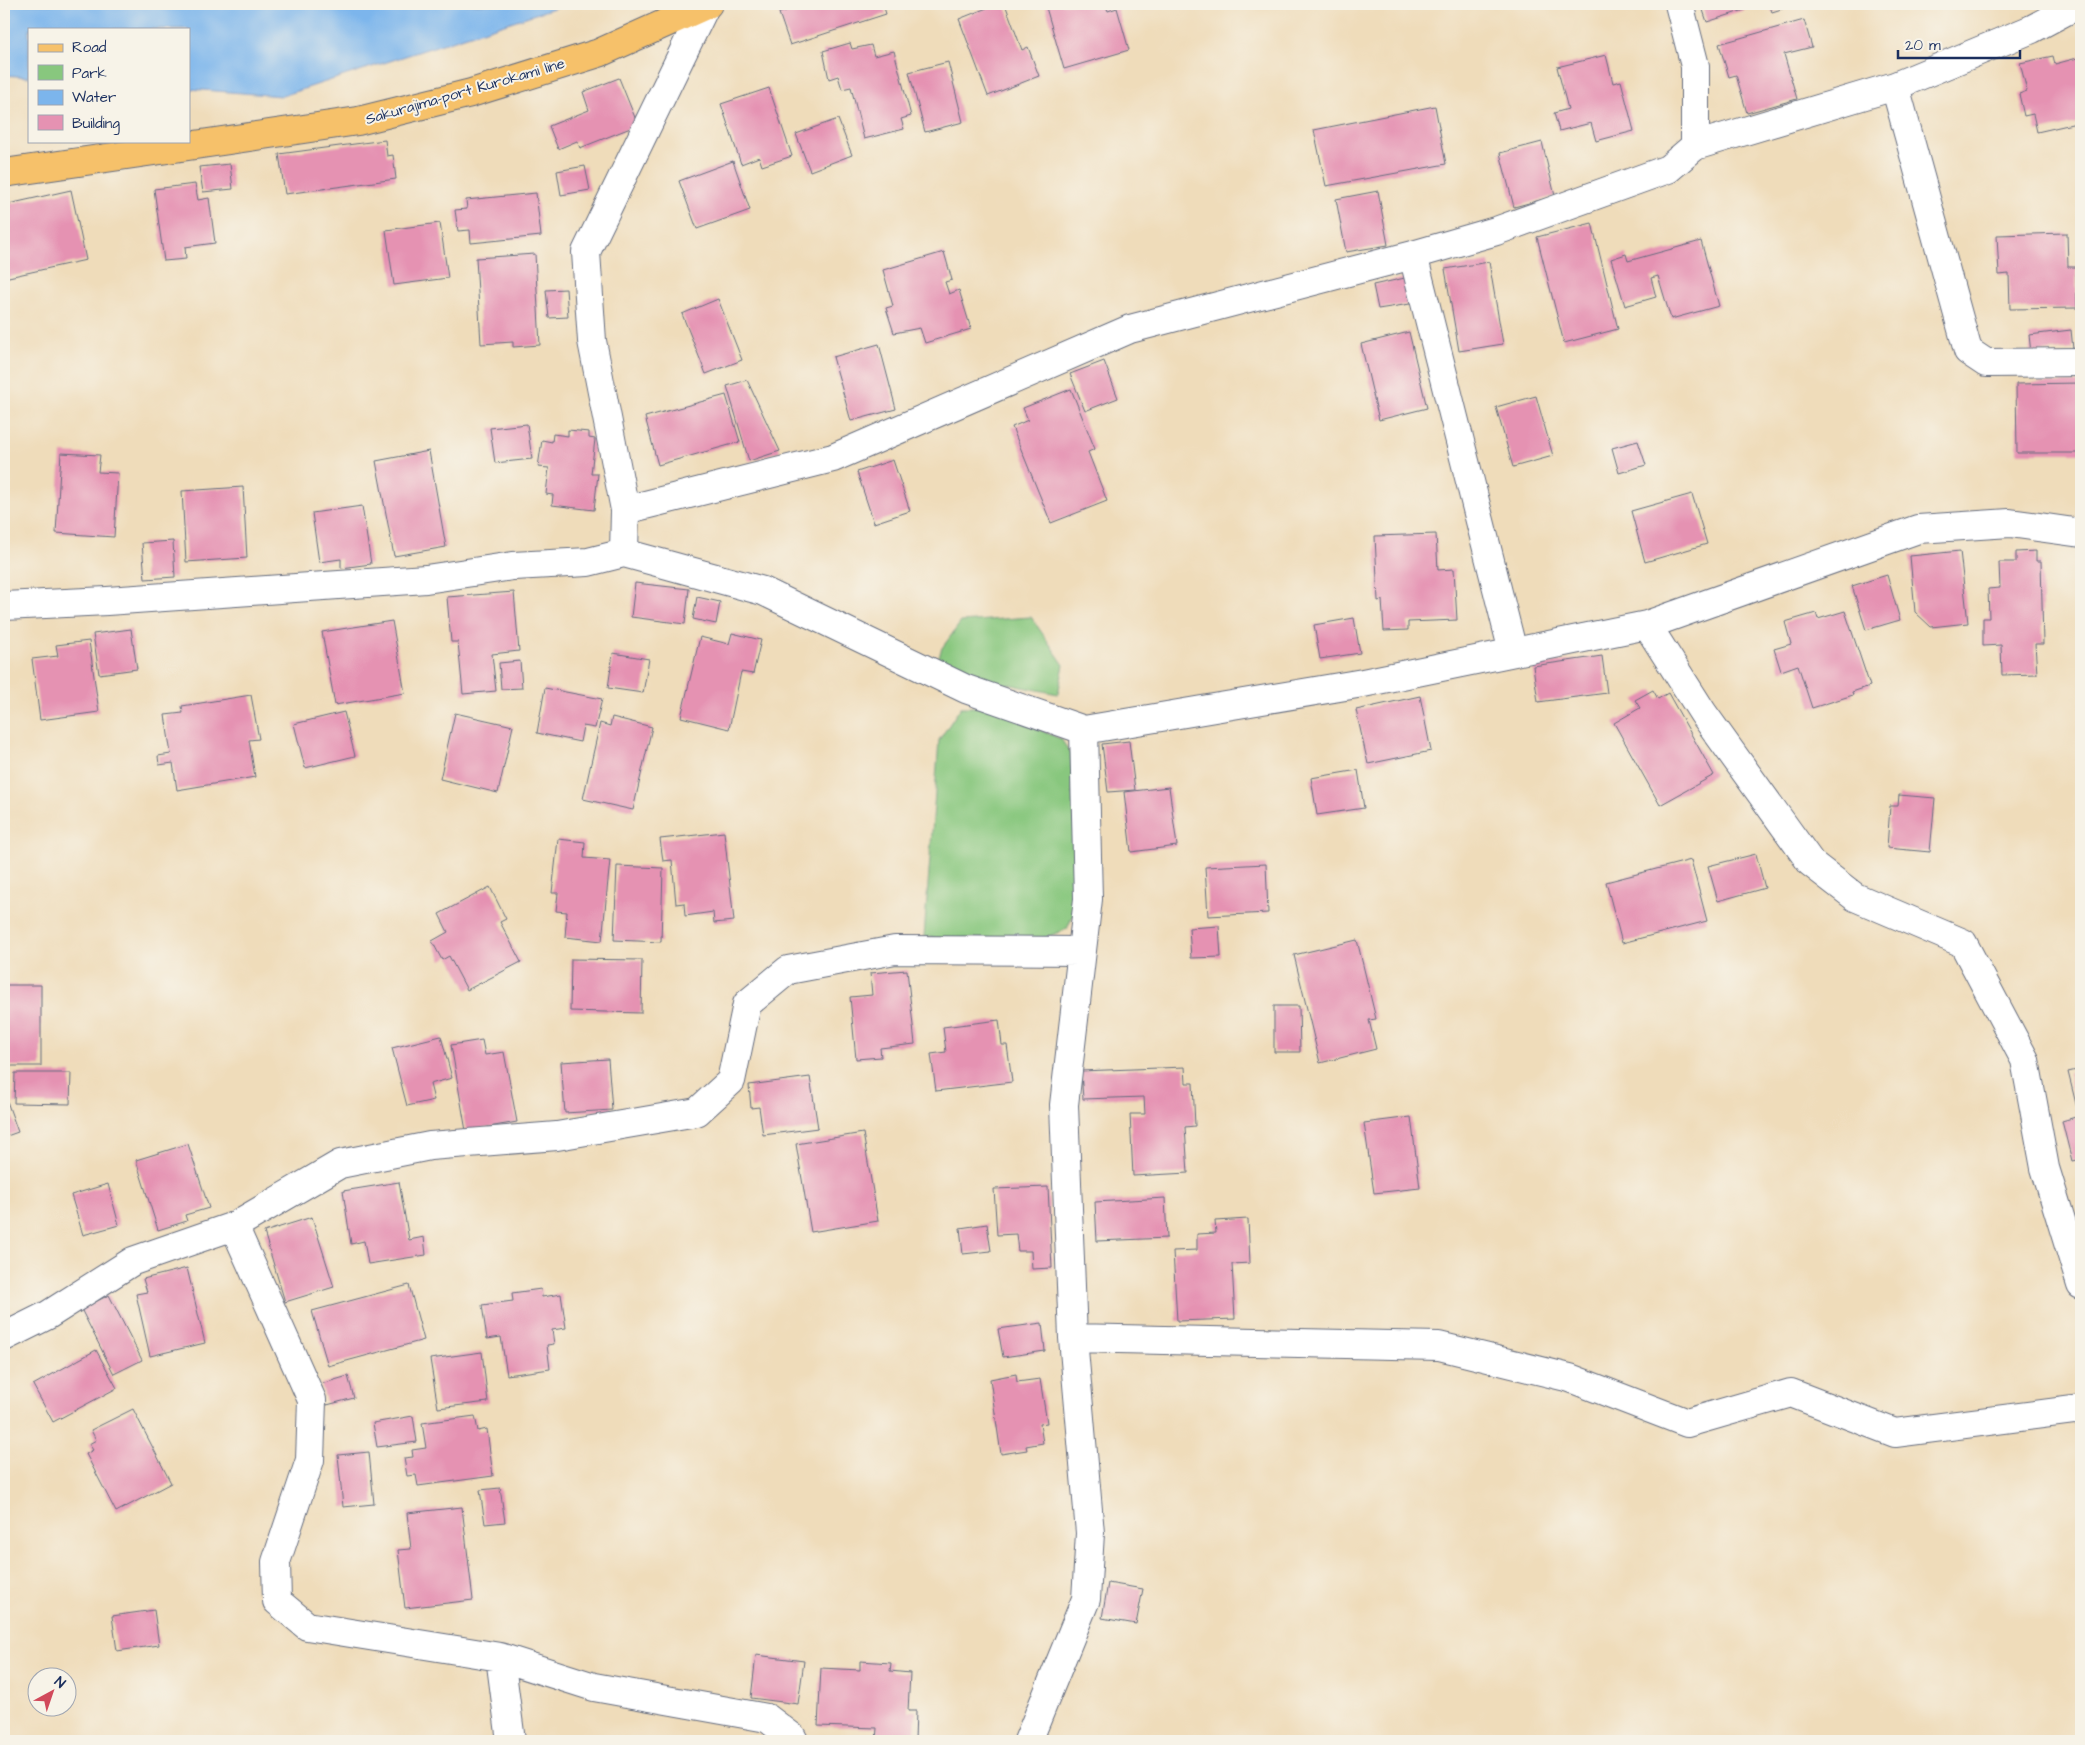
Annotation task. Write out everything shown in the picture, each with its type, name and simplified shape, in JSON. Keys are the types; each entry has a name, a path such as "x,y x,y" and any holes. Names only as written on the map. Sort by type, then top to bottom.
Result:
{"main road":[{"name":"Sakurajima-port Kurokami line","path":"4,173 367,119 471,93 598,53 707,4"}],"street":[{"path":"624,553 625,510 592,341 586,252 707,4"},
{"path":"1679,4 1695,66 1695,146"},
{"path":"625,510 833,458 1130,329 1413,255 1496,231 1668,169 1695,146 1895,86 2032,29 2080,4"},
{"path":"1895,86 1968,351 1986,363 2081,362"},
{"path":"1413,255 1513,652"},
{"path":"4,606 107,602 426,579 513,566 588,562 624,553 763,591 966,689 1084,730 1363,683 1647,625 1918,529 2010,523 2081,533"},
{"path":"1647,625 1703,712 1811,863 1855,896 1963,943 2025,1060 2045,1168 2081,1285"},
{"path":"1028,1741 1086,1599 1090,1533 1073,1338 1064,1105 1080,951 1088,899 1084,730"},
{"path":"4,1337 48,1315 133,1261 234,1226 340,1164 430,1146 557,1136 697,1112 731,1081 747,1004 788,970 895,950 1080,951"},
{"path":"234,1226 312,1400 310,1460 276,1562 277,1601 307,1626 500,1657 594,1687 767,1718 792,1737 794,1741"},
{"path":"1073,1338 1439,1346 1570,1378 1687,1424 1791,1393 1895,1433 2081,1410"},
{"path":"500,1657 511,1741"}],"green space":[{"path":"1031,617 1064,665 1058,694 972,677 936,665 942,648 961,622"},
{"path":"961,707 987,707 1061,739 1071,754 1076,857 1073,915 1067,929 1037,941 924,937 939,740"}],"water":[{"path":"4,4 566,4 282,96 190,89 190,28 28,28 28,77 4,75"}],"building":[{"path":"807,4 883,4 886,14 790,45 779,13"},
{"path":"997,4 1005,4 1022,50 1028,47 1039,76 988,96 959,19"},
{"path":"1045,4 1105,4 1108,11 1117,8 1129,50 1064,69"},
{"path":"1701,4 1763,4 1707,22"},
{"path":"1769,4 1791,4 1791,6 1772,12"},
{"path":"1804,20 1812,47 1784,54 1797,99 1747,113 1736,75 1729,77 1719,44"},
{"path":"850,43 852,49 871,45 874,56 894,51 911,116 901,119 904,129 864,139 851,87 842,89 838,76 829,79 823,51"},
{"path":"1606,55 1613,83 1621,81 1634,131 1596,141 1591,123 1559,131 1554,113 1568,109 1557,67"},
{"path":"2053,56 2055,64 2081,57 2081,122 2037,132 2033,114 2024,116 2019,94 2027,91 2020,63"},
{"path":"948,62 963,122 925,132 909,72"},
{"path":"619,78 638,125 580,148 577,141 558,149 549,126 589,110 583,92"},
{"path":"769,88 792,156 762,166 759,157 741,164 721,104"},
{"path":"1435,106 1446,164 1326,186 1314,130"},
{"path":"838,119 852,155 810,171 796,134"},
{"path":"385,140 387,156 393,155 396,179 285,194 279,154"},
{"path":"1542,142 1555,196 1514,207 1500,153"},
{"path":"733,161 750,210 697,229 679,181"},
{"path":"230,164 233,189 203,192 199,167"},
{"path":"585,166 590,190 561,195 557,171"},
{"path":"195,184 198,200 209,198 215,243 185,247 186,259 164,261 154,189"},
{"path":"71,190 86,260 4,278 4,205"},
{"path":"1378,191 1388,245 1346,252 1336,199"},
{"path":"536,193 541,236 471,243 470,230 458,231 455,210 467,209 466,200"},
{"path":"440,223 448,278 394,285 386,230"},
{"path":"1592,223 1618,329 1564,343 1537,237"},
{"path":"2067,233 2068,267 2076,267 2077,308 2010,309 2009,274 1999,275 1997,235"},
{"path":"1701,241 1719,306 1671,319 1658,276 1651,278 1656,297 1625,306 1611,259 1626,254 1628,261"},
{"path":"944,252 952,280 945,282 949,294 959,290 971,329 925,343 920,328 894,333 886,308 893,306 883,270"},
{"path":"535,254 540,345 513,347 513,342 481,344 476,258"},
{"path":"1489,262 1503,344 1459,351 1445,269"},
{"path":"1405,278 1410,304 1378,309 1373,285"},
{"path":"566,289 568,317 549,318 546,290"},
{"path":"718,299 742,360 706,374 682,314"},
{"path":"2071,330 2073,349 2031,353 2029,335"},
{"path":"1409,332 1427,408 1379,420 1361,344"},
{"path":"879,344 896,409 851,421 833,357"},
{"path":"1104,361 1118,398 1085,411 1070,374"},
{"path":"747,380 780,451 749,461 727,386"},
{"path":"2081,383 2081,453 2017,453 2016,384"},
{"path":"1071,389 1095,449 1088,452 1107,501 1051,523 1012,427 1028,420 1023,408"},
{"path":"726,395 740,442 658,465 645,417"},
{"path":"1536,396 1553,456 1513,467 1496,407"},
{"path":"527,424 532,459 495,463 490,428"},
{"path":"568,430 589,432 589,438 595,439 591,474 598,474 594,510 552,505 553,495 546,494 549,468 538,467 542,440 552,442 553,434 568,436"},
{"path":"1638,441 1646,465 1619,473 1612,448"},
{"path":"429,451 446,547 394,556 376,461"},
{"path":"61,453 100,455 98,472 118,473 114,537 56,533"},
{"path":"893,460 910,511 874,523 857,472"},
{"path":"243,487 247,558 186,562 182,491"},
{"path":"1692,494 1707,544 1645,562 1631,511"},
{"path":"362,506 371,564 341,568 341,559 319,562 312,513"},
{"path":"1436,534 1438,570 1454,569 1457,620 1408,622 1408,630 1384,631 1382,600 1378,601 1375,536"},
{"path":"173,541 175,577 145,579 142,543"},
{"path":"1960,551 1968,623 1931,627 1915,612 1910,556"},
{"path":"2036,551 2036,561 2041,561 2043,644 2035,644 2037,674 2002,675 2001,645 1983,646 1983,618 1989,618 1988,589 2000,588 1999,562 2016,562 2016,552"},
{"path":"1887,575 1900,620 1866,630 1852,586"},
{"path":"635,583 689,589 685,624 631,617"},
{"path":"514,592 519,651 492,654 496,691 463,694 458,642 451,642 447,597"},
{"path":"697,597 720,602 716,624 693,619"},
{"path":"1845,611 1870,686 1852,692 1853,695 1812,708 1798,665 1781,671 1774,649 1791,644 1785,622 1816,613 1818,619"},
{"path":"1354,618 1360,653 1320,659 1314,625"},
{"path":"392,621 405,693 335,705 322,632"},
{"path":"131,629 137,669 99,674 93,634"},
{"path":"732,633 761,640 753,674 741,672 729,729 681,717 700,637 729,644"},
{"path":"89,641 99,712 40,720 32,659 58,656 56,645"},
{"path":"613,653 649,659 643,693 608,688"},
{"path":"1602,656 1607,693 1538,702 1533,666"},
{"path":"520,661 522,688 501,689 499,663"},
{"path":"545,688 602,699 595,728 583,726 580,742 537,733"},
{"path":"1653,690 1658,699 1668,693 1714,775 1660,805 1614,723 1640,708 1635,700"},
{"path":"251,695 259,739 249,740 255,777 177,790 173,763 159,765 158,756 171,754 165,715 183,713 182,706"},
{"path":"1420,696 1431,751 1368,764 1356,710"},
{"path":"344,712 355,756 305,768 294,724"},
{"path":"455,713 513,726 498,793 440,779"},
{"path":"612,717 652,727 633,810 583,799 600,723 610,726"},
{"path":"1129,741 1135,790 1108,792 1102,744"},
{"path":"1358,770 1364,808 1317,815 1311,778"},
{"path":"1169,787 1177,846 1131,852 1124,792"},
{"path":"1899,795 1935,798 1930,852 1887,848 1890,806 1898,806"},
{"path":"724,832 734,921 714,923 713,912 685,916 684,903 676,904 672,860 663,861 660,839"},
{"path":"558,839 585,842 584,858 610,860 602,941 565,937 567,912 556,911 558,893 552,893"},
{"path":"1756,854 1765,888 1718,901 1708,866"},
{"path":"1691,860 1707,921 1622,943 1606,882"},
{"path":"1266,864 1268,913 1208,916 1205,867"},
{"path":"617,866 663,868 661,942 614,940"},
{"path":"490,887 506,919 500,922 521,962 467,990 449,956 442,960 432,941 448,932 439,914"},
{"path":"1219,926 1221,957 1191,958 1189,928"},
{"path":"1357,940 1376,1019 1369,1020 1376,1049 1320,1063 1294,955"},
{"path":"571,959 642,960 641,1013 570,1011"},
{"path":"907,970 915,1044 880,1048 881,1057 856,1059 850,997 872,995 870,973"},
{"path":"4,985 41,985 41,1066 4,1066"},
{"path":"1274,1006 1299,1006 1300,1052 1274,1052"},
{"path":"999,1020 1002,1045 1007,1045 1012,1082 936,1091 931,1054 946,1052 943,1027"},
{"path":"441,1036 452,1078 430,1084 434,1100 407,1106 392,1048"},
{"path":"482,1040 485,1055 504,1052 517,1122 466,1131 451,1045"},
{"path":"608,1059 612,1110 565,1113 561,1062"},
{"path":"1185,1067 1186,1083 1193,1083 1195,1126 1185,1127 1188,1173 1133,1176 1130,1114 1145,1114 1144,1097 1083,1099 1081,1071"},
{"path":"2081,1069 2081,1159 2072,1161 2062,1121 2079,1116 2068,1072"},
{"path":"15,1073 71,1073 70,1104 14,1103"},
{"path":"810,1077 818,1128 763,1135 759,1107 751,1108 749,1085"},
{"path":"4,1093 18,1132 4,1137"},
{"path":"1411,1117 1420,1188 1374,1193 1364,1123"},
{"path":"863,1133 878,1221 811,1232 796,1144"},
{"path":"188,1144 209,1208 185,1215 187,1221 158,1230 136,1160"},
{"path":"399,1182 409,1240 424,1237 426,1255 368,1264 364,1241 351,1244 343,1191"},
{"path":"108,1184 119,1225 83,1235 71,1195"},
{"path":"1048,1187 1052,1268 1032,1269 1031,1251 1018,1251 1016,1234 997,1235 994,1189"},
{"path":"1165,1198 1167,1238 1097,1241 1095,1202"},
{"path":"312,1217 334,1287 285,1302 264,1232"},
{"path":"1248,1219 1250,1263 1232,1264 1235,1319 1177,1321 1173,1251 1197,1250 1197,1234 1216,1233 1215,1221"},
{"path":"987,1224 991,1251 963,1254 960,1228"},
{"path":"187,1268 205,1343 150,1356 136,1294 147,1292 143,1279"},
{"path":"409,1285 424,1340 328,1366 312,1311"},
{"path":"541,1289 542,1297 561,1294 566,1328 552,1330 554,1344 547,1345 550,1369 507,1375 501,1337 487,1339 482,1305 513,1301 512,1293"},
{"path":"109,1295 142,1360 114,1374 81,1309"},
{"path":"1042,1323 1045,1351 1003,1357 998,1329"},
{"path":"96,1350 117,1388 53,1422 33,1385"},
{"path":"482,1352 488,1402 438,1408 430,1359"},
{"path":"1016,1374 1017,1382 1040,1379 1047,1423 1040,1424 1043,1443 1026,1446 1027,1450 1001,1454 990,1379"},
{"path":"348,1376 354,1398 327,1405 321,1384"},
{"path":"133,1409 171,1483 116,1512 86,1454 93,1450 89,1444 96,1440 91,1430"},
{"path":"413,1416 417,1442 377,1447 373,1423"},
{"path":"475,1416 478,1431 487,1429 493,1476 418,1486 416,1475 407,1476 404,1458 413,1457 412,1450 426,1448 422,1423"},
{"path":"369,1452 374,1504 343,1507 338,1455"},
{"path":"500,1488 505,1522 485,1524 480,1490"},
{"path":"462,1507 473,1600 405,1608 398,1550 411,1549 407,1513"},
{"path":"1108,1583 1143,1589 1136,1624 1102,1618"},
{"path":"154,1610 159,1645 117,1651 112,1616"},
{"path":"756,1655 804,1661 798,1704 751,1698"},
{"path":"860,1661 891,1663 890,1671 910,1673 908,1711 916,1711 915,1741 876,1741 877,1728 818,1726 821,1668 860,1670"}]}
